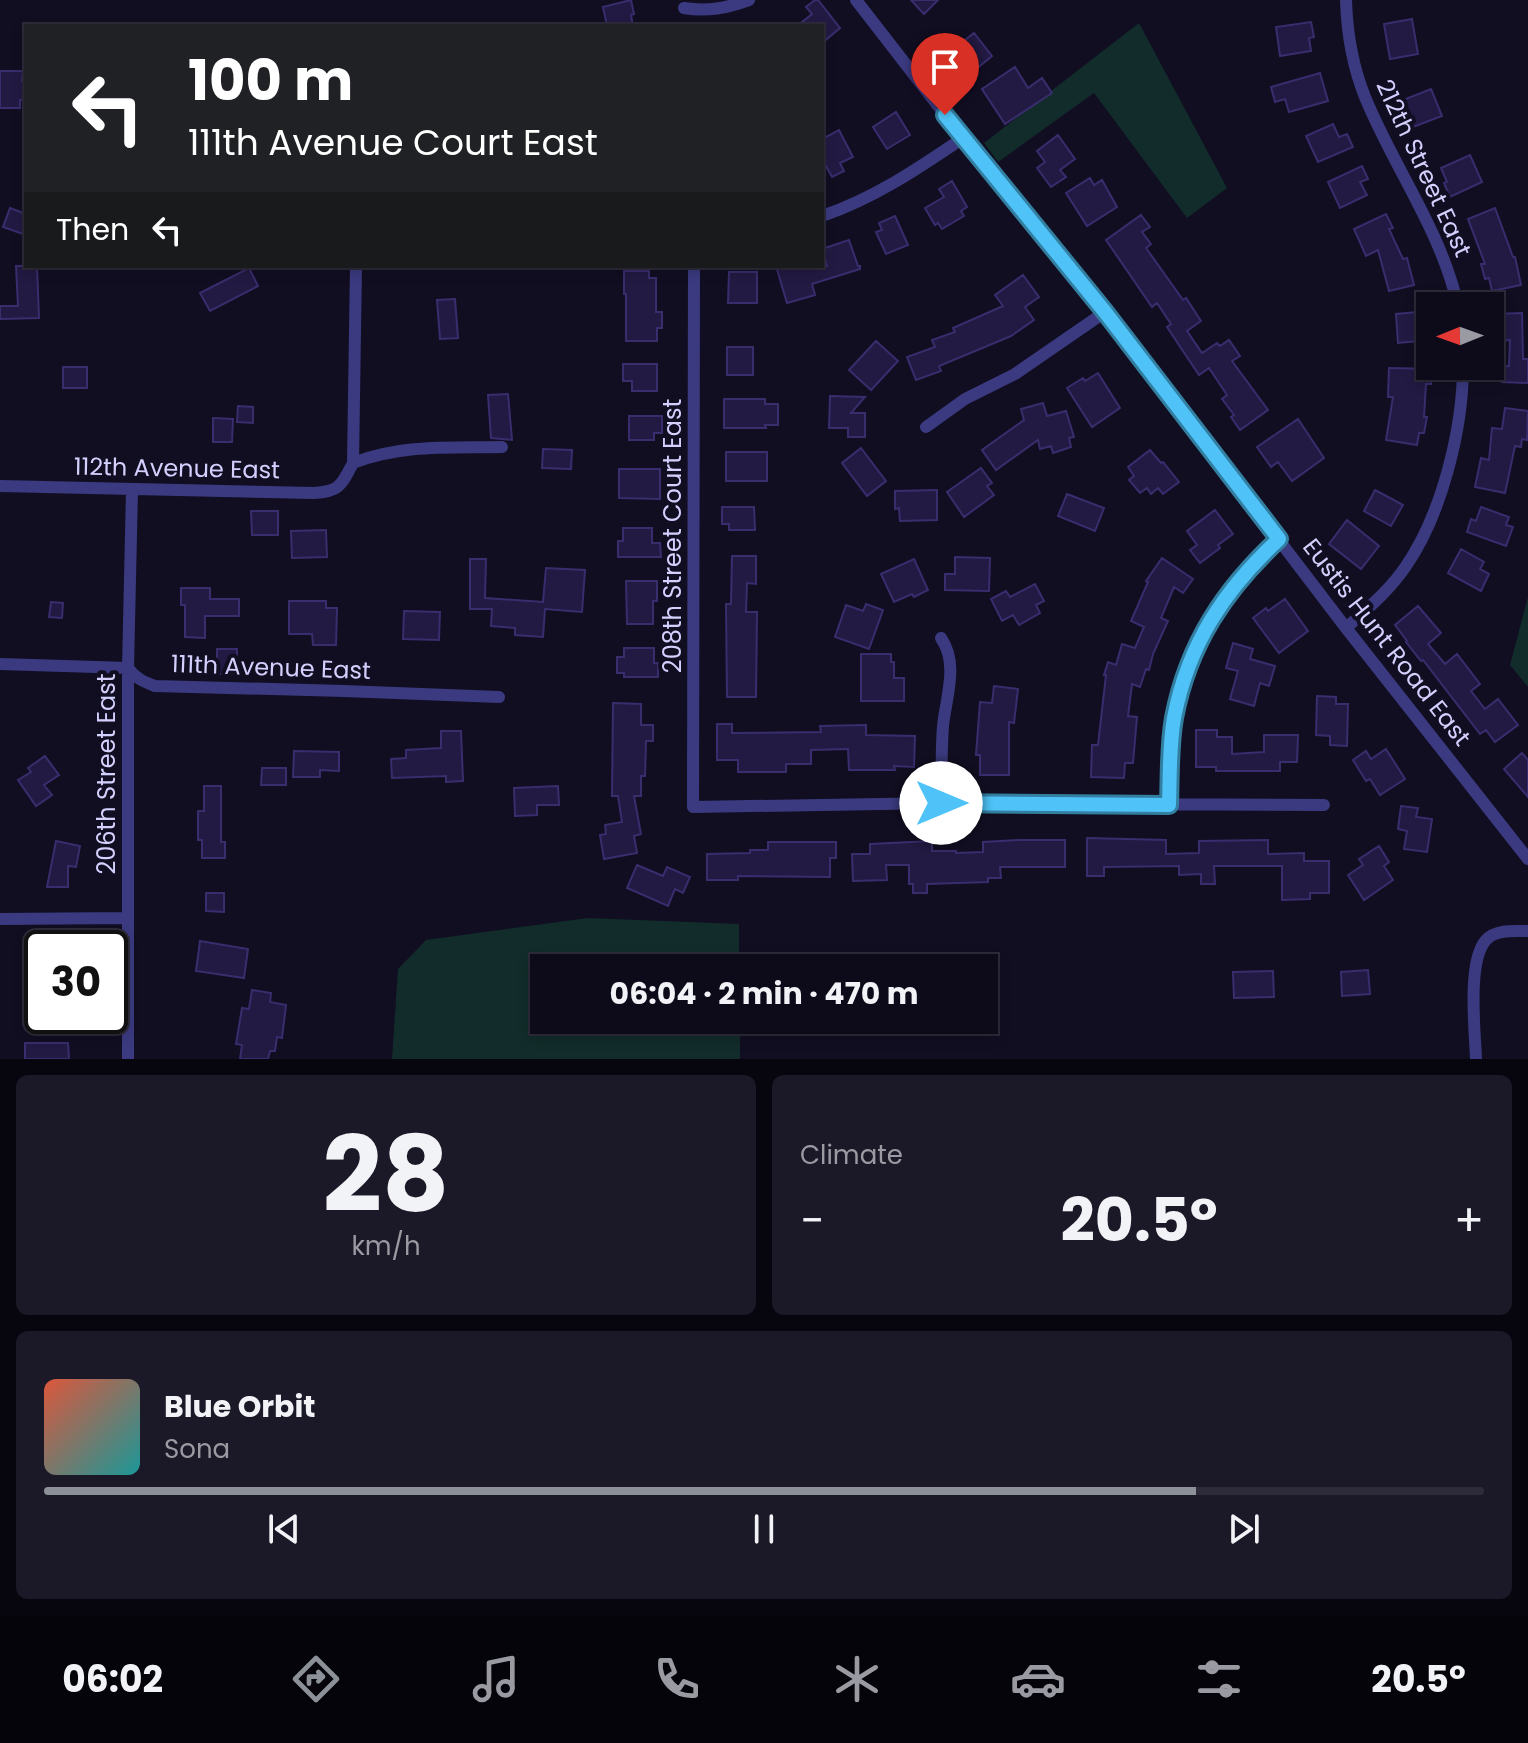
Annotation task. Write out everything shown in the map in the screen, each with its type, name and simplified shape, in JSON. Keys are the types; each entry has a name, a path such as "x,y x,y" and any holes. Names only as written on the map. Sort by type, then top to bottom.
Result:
{"street":[{"path":"684,8 702,11 749,0"},
{"name":"Eustis Hunt Road East","path":"856,0 963,138 1105,312 1346,628 1528,859"},
{"name":"212th Street East","path":"1346,0 1355,67 1365,97 1445,260 1454,292"},
{"path":"824,215 913,173 963,138"},
{"path":"356,268 353,463 392,450 502,447"},
{"name":"208th Street Court East","path":"694,268 693,807 941,803"},
{"path":"926,427 965,399 1015,374 1105,312"},
{"path":"1346,628 1390,586 1424,536 1449,463 1460,409 1462,380"},
{"name":"112th Avenue East","path":"0,486 326,492 340,486 353,463"},
{"name":"206th Street East","path":"128,1059 128,668 132,490"},
{"path":"1169,805 1174,720 1182,683 1197,645 1236,582 1279,539"},
{"path":"941,638 948,648 950,684 943,725 941,803 1324,805"},
{"name":"111th Avenue East","path":"0,664 128,668 142,682 155,686 499,697"},
{"path":"0,919 128,918"},
{"path":"1476,1059 1474,988 1475,965 1480,951 1486,940 1498,932 1528,931"}],"green space":[{"path":"1139,23 1227,188 1187,218 1094,93 998,162 984,143"},
{"path":"1528,597 1528,687 1510,665"},
{"path":"588,918 739,924 739,954 530,954 530,1034 740,1034 740,1059 392,1059 398,969 426,940"}],"building":[{"path":"631,0 633,24 607,24 603,7"},
{"path":"818,0 840,28 824,41 824,24 800,24 812,14 806,7"},
{"path":"911,0 938,0 924,14"},
{"path":"1412,19 1418,54 1390,59 1384,24"},
{"path":"1311,22 1314,37 1309,38 1311,51 1280,56 1276,27"},
{"path":"974,33 992,56 970,74 951,51"},
{"path":"1015,67 1028,88 1042,78 1052,93 1005,124 982,89"},
{"path":"0,71 23,71 24,100 20,100 20,108 0,108"},
{"path":"1320,73 1328,101 1289,112 1285,99 1275,102 1271,87"},
{"path":"1431,89 1442,116 1413,127 1403,100"},
{"path":"896,112 910,135 887,149 873,127"},
{"path":"1333,124 1339,137 1347,134 1353,147 1318,162 1306,136"},
{"path":"839,130 853,157 840,163 844,171 832,177 824,163 824,138"},
{"path":"1058,135 1075,159 1060,170 1066,177 1051,187 1037,168 1045,162 1037,151"},
{"path":"1470,155 1482,182 1450,197 1441,168"},
{"path":"1362,166 1368,179 1360,182 1367,195 1340,208 1328,182"},
{"path":"1090,178 1094,185 1102,180 1117,207 1087,226 1066,193"},
{"path":"952,181 967,207 961,211 964,216 942,229 938,223 935,225 925,208 944,197 939,189"},
{"path":"10,208 24,213 24,234 3,227"},
{"path":"1495,208 1515,257 1521,285 1492,291 1489,278 1485,279 1481,264 1485,264 1468,219"},
{"path":"1386,214 1393,228 1389,229 1403,259 1407,258 1414,285 1389,291 1378,250 1366,256 1354,229"},
{"path":"1141,215 1150,227 1142,232 1151,244 1146,248 1201,321 1187,331 1202,353 1217,343 1220,346 1229,340 1240,356 1232,361 1268,410 1240,430 1222,399 1227,395 1209,368 1199,375 1167,327 1171,324 1157,303 1152,307 1106,240"},
{"path":"895,216 908,245 886,254 876,232 882,230 879,223"},
{"path":"849,240 860,269 812,284 815,295 787,303 777,268 824,268 827,266 824,248"},
{"path":"16,266 37,268 39,318 0,319 0,306 18,306"},
{"path":"249,268 258,286 210,311 200,293"},
{"path":"624,271 649,271 649,278 656,278 656,312 662,312 662,328 657,328 657,341 626,341"},
{"path":"729,272 757,272 757,303 728,303"},
{"path":"1023,275 1039,297 1025,307 1034,320 1011,336 939,366 941,371 916,380 907,357 935,347 932,340 955,332 953,328 1003,306 995,295"},
{"path":"455,299 458,338 440,339 437,300"},
{"path":"1416,312 1416,341 1398,343 1396,314"},
{"path":"1522,313 1523,359 1528,359 1528,383 1502,382 1504,366 1509,366 1510,340 1504,340 1504,314"},
{"path":"876,341 898,361 871,390 849,370"},
{"path":"727,347 753,347 753,375 727,375"},
{"path":"623,364 657,364 657,391 632,391 632,381 623,381"},
{"path":"63,367 87,367 87,388 63,388"},
{"path":"1389,368 1416,369 1416,380 1431,380 1431,384 1426,384 1424,417 1427,417 1424,433 1419,433 1417,445 1386,440 1393,397 1388,397"},
{"path":"1098,373 1120,408 1092,427 1067,388"},
{"path":"508,394 512,440 491,438 488,395"},
{"path":"830,396 865,397 851,413 865,413 865,437 848,437 848,428 829,428"},
{"path":"724,399 765,399 765,404 778,404 778,425 724,428"},
{"path":"1043,403 1047,416 1066,411 1074,437 1069,438 1071,447 1053,453 1051,446 1040,449 1038,440 996,470 982,450 1024,420 1021,409"},
{"path":"238,406 253,407 253,423 237,422"},
{"path":"1505,408 1528,411 1527,440 1522,439 1521,447 1515,446 1505,493 1475,487 1481,458 1489,460 1492,428 1502,429"},
{"path":"629,416 662,416 662,433 654,433 654,440 629,440"},
{"path":"213,418 233,419 232,442 213,442"},
{"path":"1298,419 1324,458 1292,481 1278,462 1271,467 1257,447"},
{"path":"861,448 886,481 867,496 842,463"},
{"path":"543,449 572,450 571,469 542,468"},
{"path":"1150,450 1179,482 1163,494 1158,488 1151,494 1147,488 1140,493 1129,480 1134,476 1128,467"},
{"path":"726,452 767,452 767,481 726,481"},
{"path":"981,468 992,483 987,486 994,495 964,517 947,492"},
{"path":"619,469 660,469 660,499 619,498"},
{"path":"937,490 937,520 900,521 899,508 895,509 895,491"},
{"path":"1375,490 1403,505 1391,526 1364,511"},
{"path":"1067,494 1104,508 1095,531 1058,516"},
{"path":"722,507 754,507 755,530 729,530 729,524 722,524"},
{"path":"1481,507 1509,517 1506,525 1513,527 1506,546 1467,532 1471,519 1476,521"},
{"path":"1215,510 1233,534 1200,563 1190,550 1197,545 1187,531"},
{"path":"251,511 278,511 278,535 252,535"},
{"path":"1347,520 1379,546 1361,569 1329,544"},
{"path":"623,528 652,528 652,543 660,543 661,557 618,557 618,541 623,541"},
{"path":"326,530 327,557 292,558 291,531"},
{"path":"1461,549 1484,562 1480,569 1489,574 1481,591 1448,573"},
{"path":"732,556 756,556 756,584 747,583 746,612 757,612 756,697 727,697 726,604 731,604"},
{"path":"955,557 990,558 989,591 945,590 945,574 955,574"},
{"path":"1162,558 1193,579 1183,593 1174,587 1161,618 1168,621 1149,670 1146,669 1140,687 1132,684 1128,716 1137,717 1133,763 1125,763 1124,778 1091,777 1092,745 1098,745 1104,675 1108,662 1116,665 1122,644 1135,648 1144,627 1131,621 1146,581"},
{"path":"470,559 486,559 485,598 543,602 546,568 585,570 582,612 545,609 543,637 515,635 515,628 491,626 492,609 470,609"},
{"path":"914,559 928,590 894,602 881,574"},
{"path":"626,581 657,581 653,624 627,624"},
{"path":"1035,584 1044,601 1036,605 1040,613 1019,625 1013,615 1002,621 991,599 1006,591 1010,597"},
{"path":"181,588 210,588 210,599 239,599 239,616 205,616 205,638 185,637 185,605 181,605"},
{"path":"1285,599 1308,631 1279,653 1253,618"},
{"path":"289,601 326,601 326,608 337,608 336,645 313,645 312,634 289,634"},
{"path":"51,602 63,603 62,618 49,617"},
{"path":"866,604 883,610 869,649 835,637 846,605 863,611"},
{"path":"1418,606 1441,633 1428,644 1445,664 1457,654 1480,684 1471,691 1485,709 1498,699 1518,725 1495,742 1486,730 1480,734 1395,625"},
{"path":"404,611 440,612 439,640 403,639"},
{"path":"1233,643 1253,649 1250,659 1275,666 1269,686 1260,683 1254,706 1230,699 1238,671 1226,668"},
{"path":"624,648 654,648 658,677 624,677 624,673 617,673 617,657 624,657"},
{"path":"217,649 237,649 237,674 217,674"},
{"path":"861,654 891,654 894,678 904,678 904,701 861,701"},
{"path":"994,686 1018,689 1014,723 1009,722 1009,775 980,775 980,755 976,755 980,702 992,703"},
{"path":"1317,696 1336,697 1336,704 1348,704 1347,746 1330,745 1330,736 1316,735"},
{"path":"613,703 641,704 641,725 653,725 653,741 646,741 641,796 634,796 641,834 634,836 637,853 604,859 600,835 606,834 605,825 622,822 618,796 612,796"},
{"path":"717,724 732,724 732,733 821,732 820,726 866,725 866,735 915,736 914,767 849,770 848,749 811,750 811,764 786,764 786,772 738,772 738,760 717,760"},
{"path":"1196,730 1217,730 1217,737 1232,737 1232,754 1264,752 1264,735 1298,735 1297,762 1280,762 1280,771 1216,771 1216,767 1196,767"},
{"path":"441,731 461,731 463,781 446,782 446,776 392,778 391,759 406,758 406,750 441,748"},
{"path":"1386,749 1405,779 1380,795 1370,779 1366,781 1353,760 1366,751 1371,759"},
{"path":"294,751 339,752 339,771 320,770 320,777 293,777"},
{"path":"1522,753 1528,760 1528,797 1504,769"},
{"path":"45,756 59,775 44,785 52,795 36,806 18,780 31,772 28,768"},
{"path":"262,768 286,768 286,785 261,785"},
{"path":"204,786 221,786 221,842 225,842 225,858 202,858 202,840 198,840 198,811 204,811"},
{"path":"558,786 559,805 537,805 537,815 515,816 514,788"},
{"path":"1401,806 1418,808 1416,817 1432,819 1427,852 1404,849 1407,831 1398,829"},
{"path":"1087,838 1166,840 1166,854 1199,853 1199,841 1268,840 1268,854 1304,853 1304,861 1329,861 1329,893 1310,893 1310,899 1282,900 1282,866 1214,866 1215,884 1201,884 1201,874 1179,875 1179,866 1104,867 1104,876 1087,876"},
{"path":"1065,840 1065,867 1000,867 1001,878 988,878 988,882 927,884 927,893 913,893 913,884 909,884 909,865 886,865 887,880 853,881 852,854 870,854 870,844 932,841 932,851 956,853 983,852 983,842"},
{"path":"56,841 80,846 76,867 68,866 68,887 47,887"},
{"path":"768,842 836,842 836,858 830,858 830,877 738,876 738,880 707,880 707,854 768,850"},
{"path":"1379,846 1389,862 1384,866 1393,880 1364,900 1348,875 1363,865 1359,859"},
{"path":"637,865 663,876 667,867 690,877 683,893 675,889 668,906 627,888"},
{"path":"206,893 224,893 224,912 206,911"},
{"path":"200,941 248,949 244,978 196,971"},
{"path":"1368,970 1370,994 1342,996 1341,972"},
{"path":"1273,971 1274,997 1234,998 1233,972"},
{"path":"252,990 271,993 270,1002 286,1005 282,1038 277,1037 275,1051 270,1051 268,1059 240,1059 242,1045 236,1044 242,1008 249,1009"},
{"path":"25,1043 68,1043 69,1059 25,1059"}],"route":[{"path":"941,803 1169,805 1174,720 1182,683 1197,645 1236,582 1279,539 1105,312 945,115"}]}
